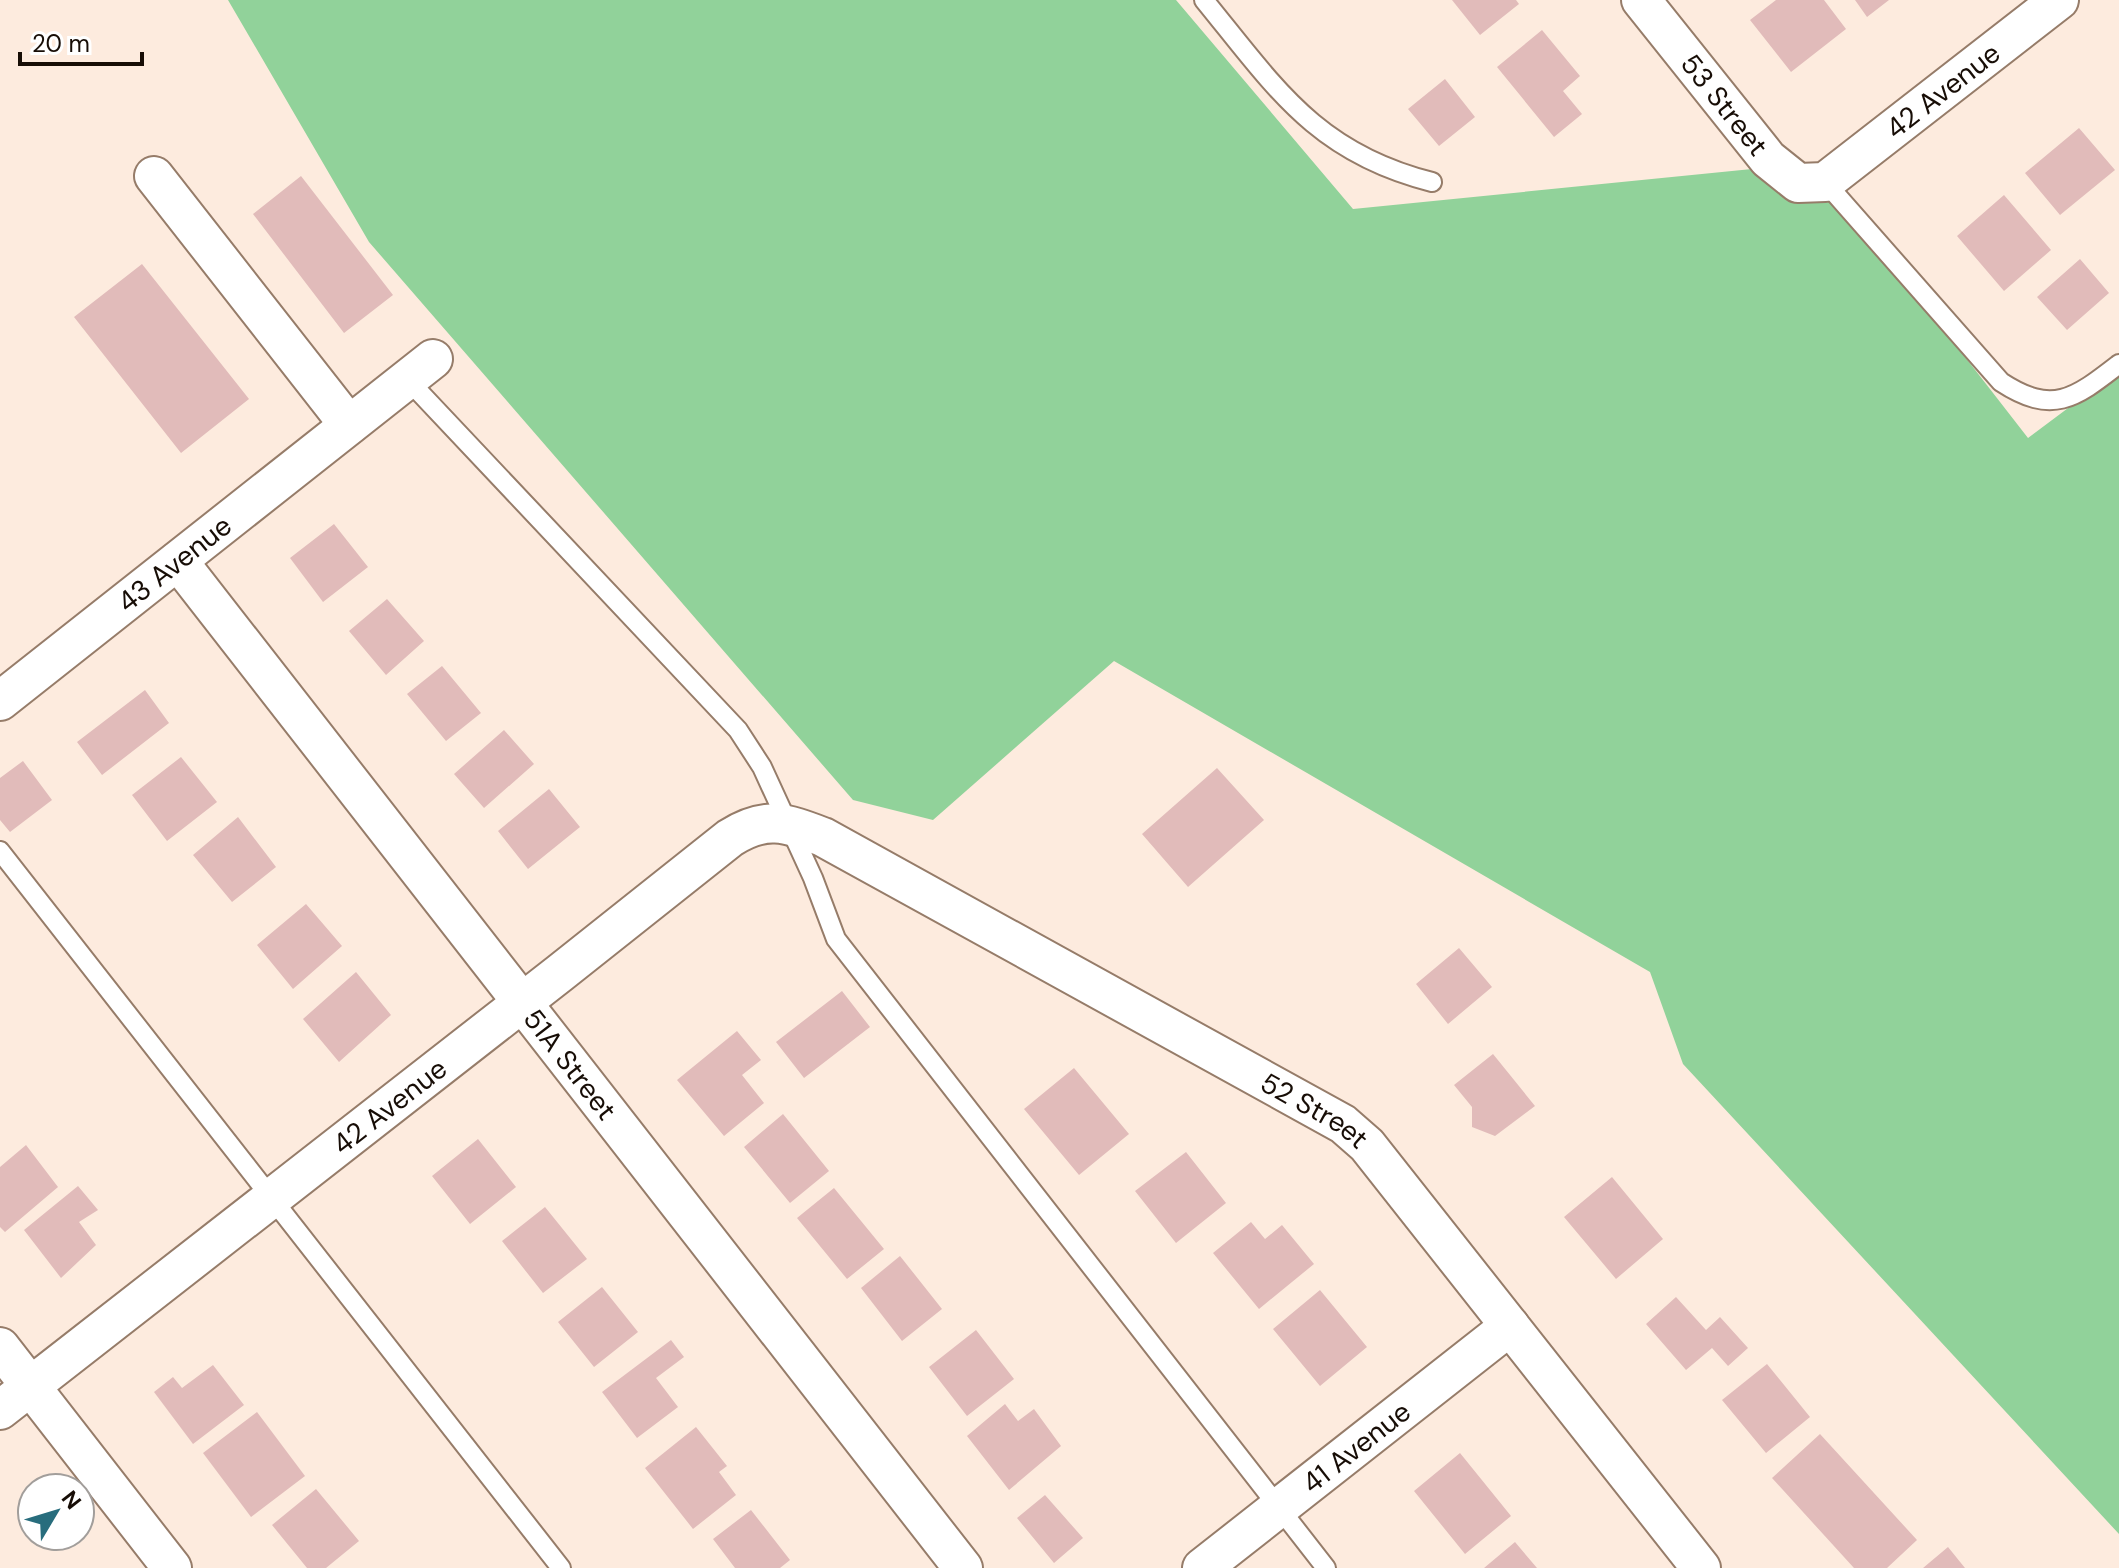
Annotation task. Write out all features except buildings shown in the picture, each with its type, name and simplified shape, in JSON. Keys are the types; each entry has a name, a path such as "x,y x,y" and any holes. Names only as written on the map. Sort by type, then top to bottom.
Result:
{"street":[{"name":"53 Street","path":"1641,0 1768,159 1798,183 1825,182"},
{"name":"42 Avenue","path":"1825,182 2059,0"},
{"path":"154,176 349,425"},
{"name":"43 Avenue","path":"0,701 421,369"},
{"name":"51A Street","path":"178,561 963,1568"},
{"name":"42 Avenue","path":"0,1410 730,838 762,823 787,824"},
{"name":"52 Street","path":"787,824 823,837 1343,1124 1367,1145 1701,1568"},
{"name":"41 Avenue","path":"1202,1568 1510,1326"},
{"path":"0,1347 172,1568"}],"lane":[{"path":"1204,0 1289,104 1343,147 1397,174 1432,182"},
{"path":"1825,182 2001,382 2018,393 2039,400 2058,401 2073,397 2119,364"},
{"path":"421,369 738,730 762,767 813,878 836,939 1326,1568"},
{"path":"0,851 561,1568"}],"green space":[{"path":"228,0 1176,0 1353,209 1762,168 1826,178 2028,438 2119,370 2119,1534 1683,1064 1650,972 1114,661 933,820 853,800 369,242"}]}
